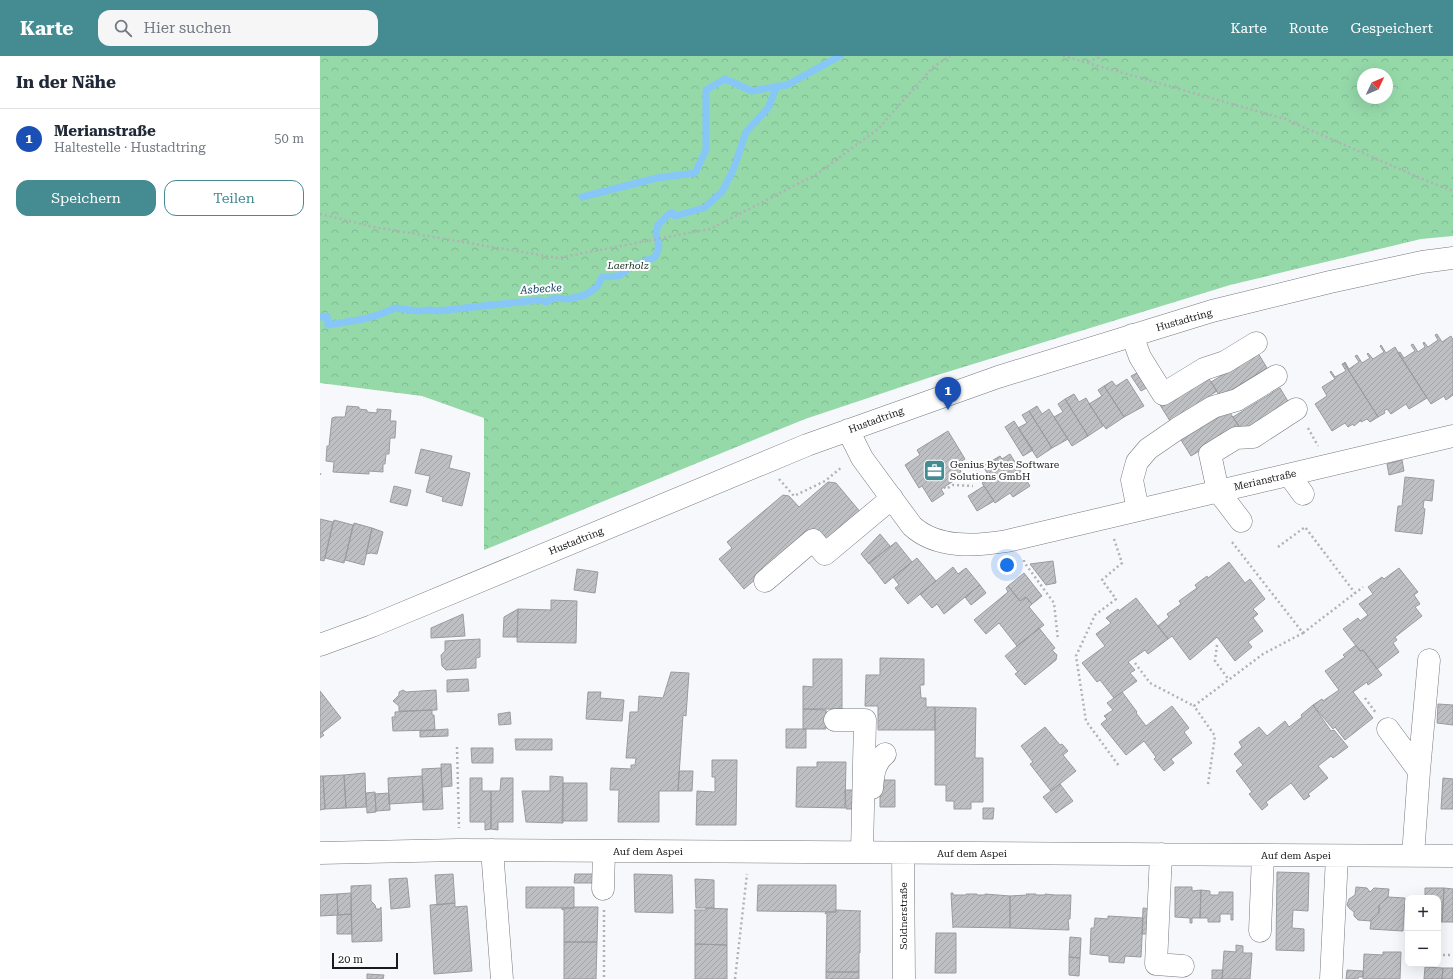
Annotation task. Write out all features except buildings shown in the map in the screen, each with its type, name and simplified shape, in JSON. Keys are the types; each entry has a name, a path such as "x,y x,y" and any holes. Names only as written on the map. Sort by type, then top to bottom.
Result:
{"street":[{"name":"Hustadtring","path":"320,645 372,626 807,445 998,377 1212,311 1330,282 1422,262 1453,258"},
{"path":"1132,335 1140,357 1163,394 1204,369 1224,362 1256,343"},
{"path":"1138,510 1132,480 1137,462 1148,449 1213,407 1237,400 1276,376"},
{"path":"1241,521 1218,491 1210,454 1236,438 1253,436 1296,409"},
{"name":"Merianstraße","path":"848,430 862,458 912,526 919,532 932,539 964,545 987,544 1021,538 1453,436"},
{"path":"1289,475 1303,494"},
{"path":"765,581 813,540 825,554 892,498"},
{"path":"1413,856 1429,660"},
{"path":"835,720 865,720 862,852"},
{"path":"1388,729 1419,772"},
{"path":"862,823 872,807 874,770 885,754"},
{"path":"492,850 502,979"},
{"name":"Auf dem Aspei","path":"320,853 492,850 1453,856"},
{"path":"603,889 604,851"},
{"name":"Soldnerstraße","path":"903,853 904,979"},
{"path":"1162,854 1156,964 1183,966"},
{"path":"1260,932 1263,855"},
{"path":"1331,979 1337,856"}],"path":[{"path":"320,214 374,227 558,258 710,229 817,174 878,129 933,67 950,56"},
{"path":"1063,56 1284,119 1428,182 1453,190"},
{"path":"1088,62 1102,56"},
{"path":"1296,409 1317,442 1325,466"},
{"path":"786,488 794,496 825,481 839,468 862,458"},
{"path":"944,487 946,490 953,485 973,486"},
{"path":"1108,517 1122,563 1102,580 1116,599 1095,615 1076,656 1086,721 1119,766"},
{"path":"1278,547 1305,527 1355,593"},
{"path":"1021,538 1024,562 1054,603 1058,640"},
{"path":"1232,541 1303,633"},
{"path":"1194,706 1263,654 1303,633 1363,587"},
{"path":"1217,645 1214,661 1229,680"},
{"path":"1135,663 1150,683 1194,706 1215,736 1208,784"},
{"path":"457,747 459,821"},
{"path":"735,979 749,852"},
{"path":"603,889 604,979"},
{"path":"1441,954 1453,955"}],"green space":[{"name":"Laerholz","path":"320,56 1453,56 1453,236 1421,239 1230,285 931,377 805,419 484,550 484,418 422,396 320,383"}],"waterway":[{"path":"582,197 657,178 695,173 706,150 706,90 725,79 752,91 787,85 840,56"},
{"name":"Asbecke","path":"320,317 327,316 328,325 364,319 395,308 418,311 437,311 539,300 546,302 554,298 569,299 585,295 597,287 602,277 619,276 631,267 655,257 659,247 656,234 658,225 669,214 673,213 675,216 704,208 722,192 734,168 746,132 768,108 777,86"}],"place":[{"name":"Merianstraße","path":"948,410"},
{"name":"Genius Bytes Software Solutions GmbH","path":"934,470"}]}
